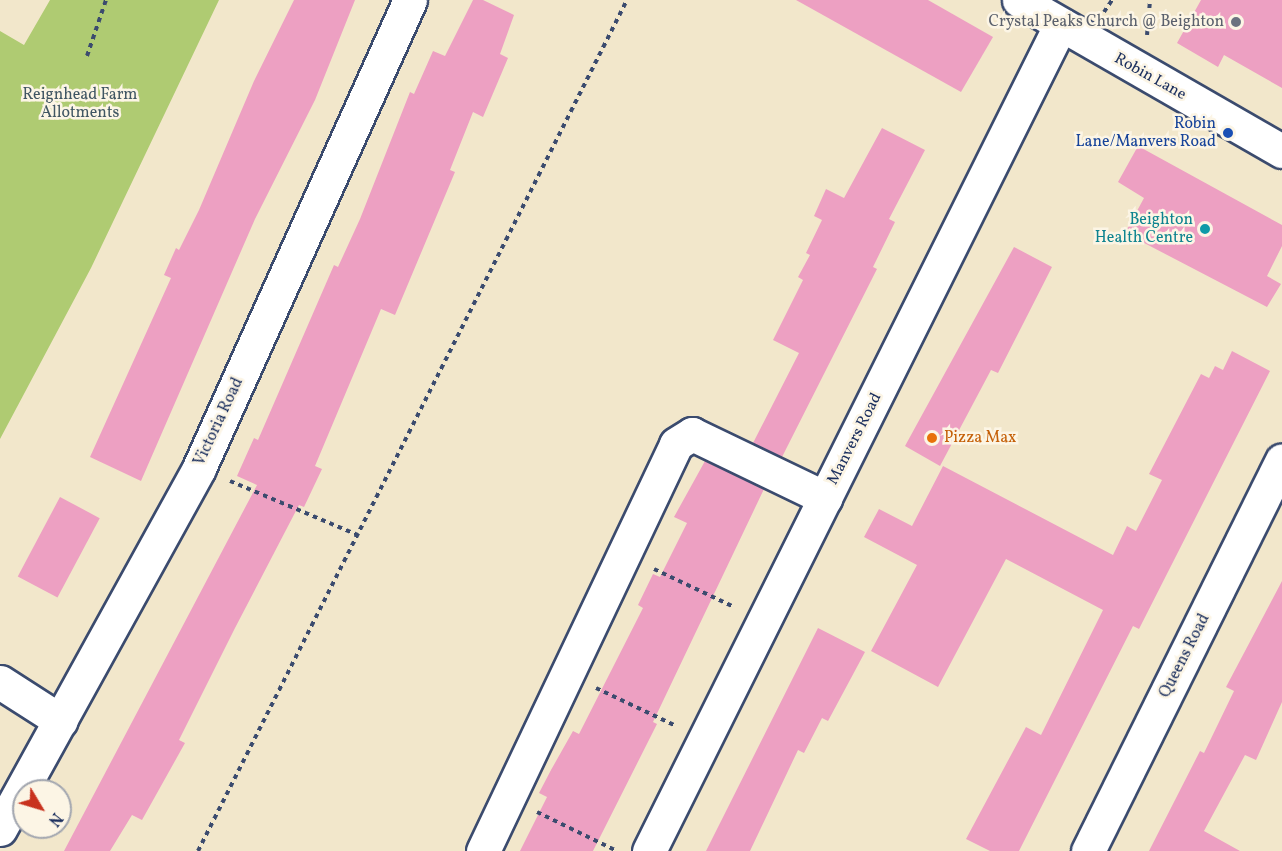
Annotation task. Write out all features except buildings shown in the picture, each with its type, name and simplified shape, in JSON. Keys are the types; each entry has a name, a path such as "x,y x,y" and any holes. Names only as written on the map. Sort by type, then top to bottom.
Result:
{"street":[{"name":"Victoria Road","path":"0,829 199,468 410,0"},
{"name":"Robin Lane","path":"1019,0 1060,26 1282,152"},
{"name":"Manvers Road","path":"649,851 1060,26"},
{"path":"483,851 676,444 692,434 825,498"},
{"name":"Queens Road","path":"1088,851 1282,461"},
{"path":"0,681 61,721"}],"path":[{"path":"87,56 106,0"},
{"path":"198,851 627,0"},
{"path":"199,468 358,535"},
{"path":"623,555 762,621"},
{"path":"568,675 704,739"},
{"path":"507,798 618,851"}],"green space":[{"name":"Reignhead Farm Allotments","path":"50,0 219,0 91,268 0,439 0,31 24,45"}],"place":[{"name":"Crystal Peaks Church @ Beighton","path":"1236,22"},
{"name":"Robin Lane/Manvers Road","path":"1228,133"},
{"name":"Beighton Health Centre","path":"1205,229"},
{"name":"Pizza Max","path":"932,438"}]}
